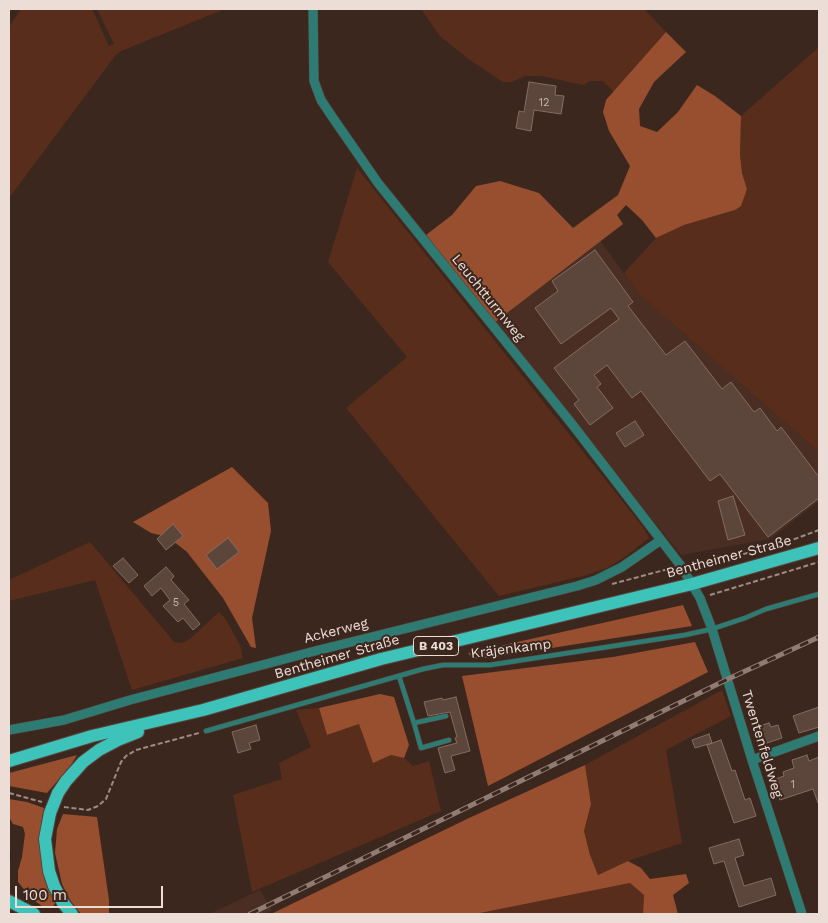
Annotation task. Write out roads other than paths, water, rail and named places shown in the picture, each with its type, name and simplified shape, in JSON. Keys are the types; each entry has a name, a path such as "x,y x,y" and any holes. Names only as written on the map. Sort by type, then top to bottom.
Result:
{"main road":[{"name":"Bentheimer Straße","path":"9,761 92,736 203,710 381,659 692,584 819,548"},
{"path":"72,914 62,903 49,871 45,839 53,804 74,771 99,750 118,740 184,714"},
{"path":"9,752 92,736"},
{"path":"9,901 34,914"}],"street":[{"name":"Leuchtturmweg","path":"313,9 314,81 321,100 378,183 572,424 681,566 692,584"},
{"name":"Ackerweg","path":"9,730 64,720 130,700 306,653 577,586 596,580 622,567 661,540"},
{"name":"Twentenfeldweg","path":"692,584 700,598 712,629 802,914"},
{"path":"752,760 819,736"}],"lane":[{"name":"Kräjenkamp","path":"206,731 443,665 490,665 685,635 712,629 766,609 819,594"},
{"path":"398,676 421,748 449,740"},
{"path":"414,723 446,716"}],"waterway":[{"path":"9,853 9,859"}],"railway":[{"path":"250,914 728,679 819,637"}]}
